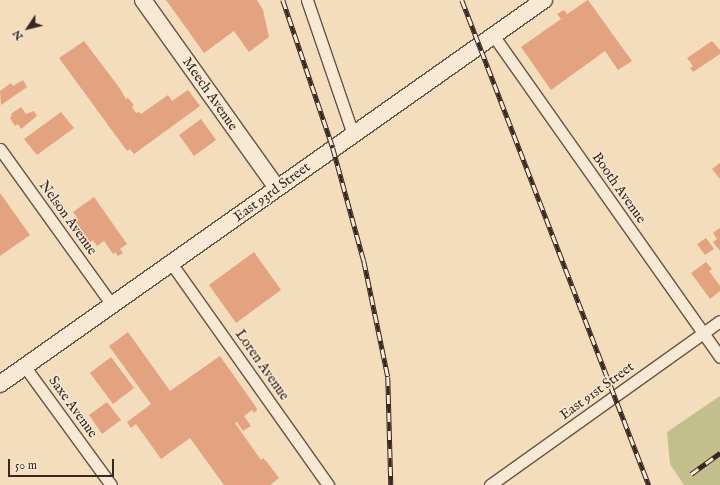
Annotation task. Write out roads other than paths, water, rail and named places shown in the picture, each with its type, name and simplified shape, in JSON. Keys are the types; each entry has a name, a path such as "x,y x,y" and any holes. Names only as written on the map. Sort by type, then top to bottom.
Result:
{"main road":[{"name":"Meech Avenue","path":"144,0 277,188"},
{"name":"East 93rd Street","path":"0,384 544,0"}],"street":[{"path":"307,0 353,134"},
{"name":"Booth Avenue","path":"493,36 720,357"},
{"name":"Nelson Avenue","path":"0,149 112,305"},
{"name":"Loren Avenue","path":"171,263 328,485"},
{"name":"East 91st Street","path":"490,485 720,321"},
{"name":"Saxe Avenue","path":"25,367 111,485"}],"railway":[{"path":"283,0 333,148 364,261 388,377 391,485"},
{"path":"462,0 649,485"},
{"path":"691,474 720,453"}]}
